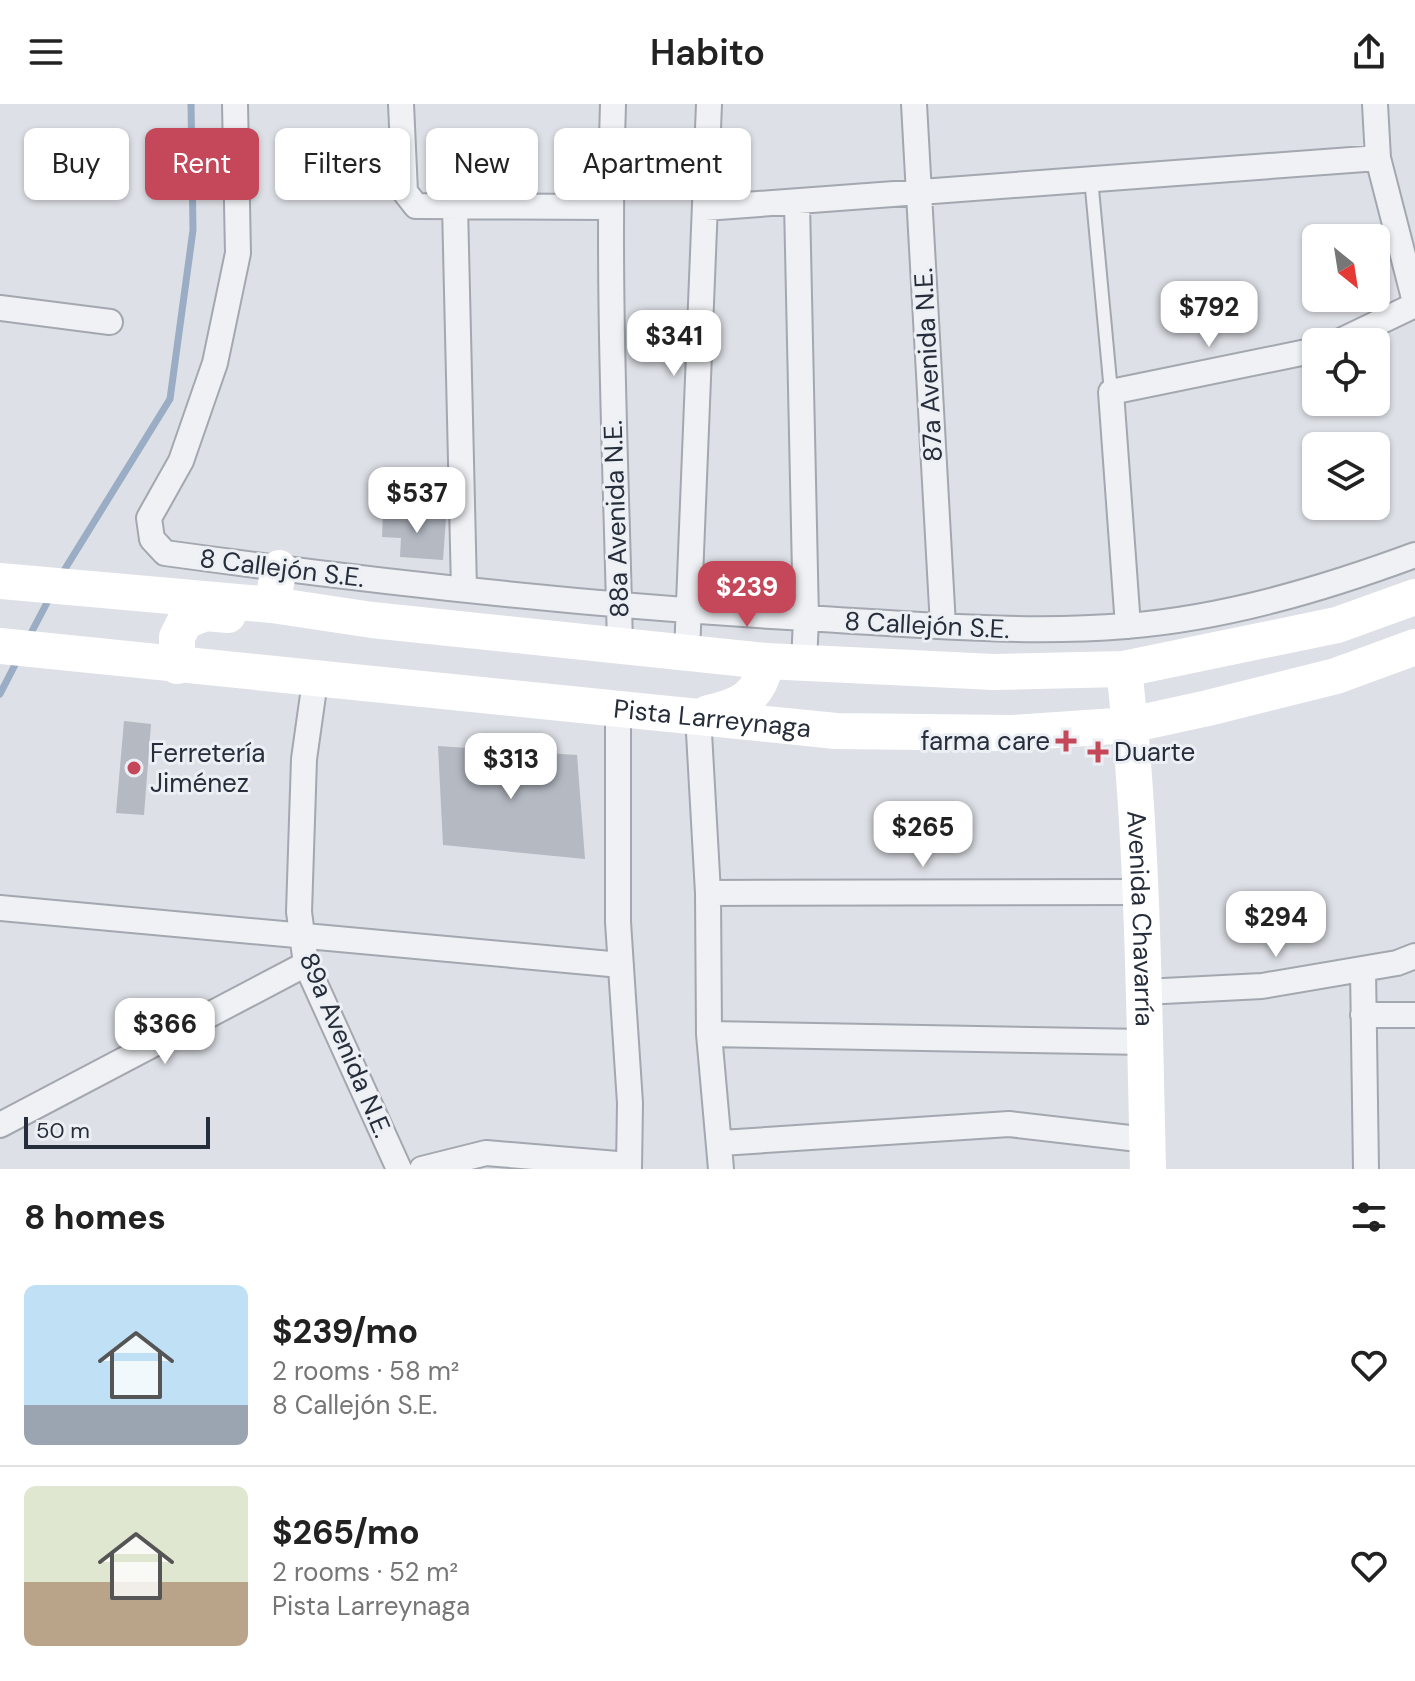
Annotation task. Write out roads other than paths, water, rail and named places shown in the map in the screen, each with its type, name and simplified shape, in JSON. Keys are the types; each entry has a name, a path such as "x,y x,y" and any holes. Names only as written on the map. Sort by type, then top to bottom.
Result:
{"main road":[{"path":"272,605 279,568"},
{"path":"0,581 272,605 372,620 766,661 994,672 1124,669 1337,625 1415,597"},
{"path":"177,666 177,637 185,621 206,613 349,626 372,620"},
{"name":"Pista Larreynaga","path":"0,646 315,681 618,706 836,731 1012,733 1130,725 1336,676 1415,647"},
{"path":"698,715 735,707 755,694 766,661"},
{"name":"Avenida Chavarría","path":"1124,669 1130,725 1144,992 1147,1155"}],"street":[{"name":"8 Callejón S.E.","path":"235,104 238,253 215,363 181,461 149,518 152,539 165,553 619,606 1011,630 1128,626 1265,602 1337,584 1415,555"},
{"path":"401,104 405,192 409,201 416,206 609,207"},
{"name":"88a Avenida N.E.","path":"613,104 609,207 620,646"},
{"path":"687,653 709,104"},
{"name":"87a Avenida N.E.","path":"914,104 943,626"},
{"path":"1366,328 1415,303 1378,158 1375,104"},
{"path":"705,208 919,195 1091,178 1378,158"},
{"path":"797,203 806,619 804,663"},
{"path":"455,206 464,589"},
{"path":"0,308 110,322"},
{"path":"1128,626 1111,392 1302,353"},
{"name":"89a Avenida N.E.","path":"315,681 304,759 299,912 306,964 399,1169"},
{"path":"422,1169 486,1153 629,1167 630,1103 621,965 618,706"},
{"path":"698,715 708,893 709,1034 721,1169"},
{"path":"708,893 1139,892"},
{"path":"0,908 621,965"},
{"path":"1144,992 1262,986 1363,969 1415,956"},
{"path":"0,1125 306,964"},
{"path":"1363,969 1366,1169"},
{"path":"1363,1015 1415,1015"},
{"path":"709,1034 1145,1042"},
{"path":"721,1143 1009,1124 1147,1155"}],"lane":[{"path":"1091,178 1111,392"}],"waterway":[{"path":"60,577 170,399 193,230 191,104"},
{"path":"29,637 51,595"},
{"path":"0,694 18,659"}],"place":[{"name":"farma care","path":"1066,741"},
{"name":"Duarte","path":"1098,752"},
{"name":"Ferretería Jiménez","path":"134,768"}]}
